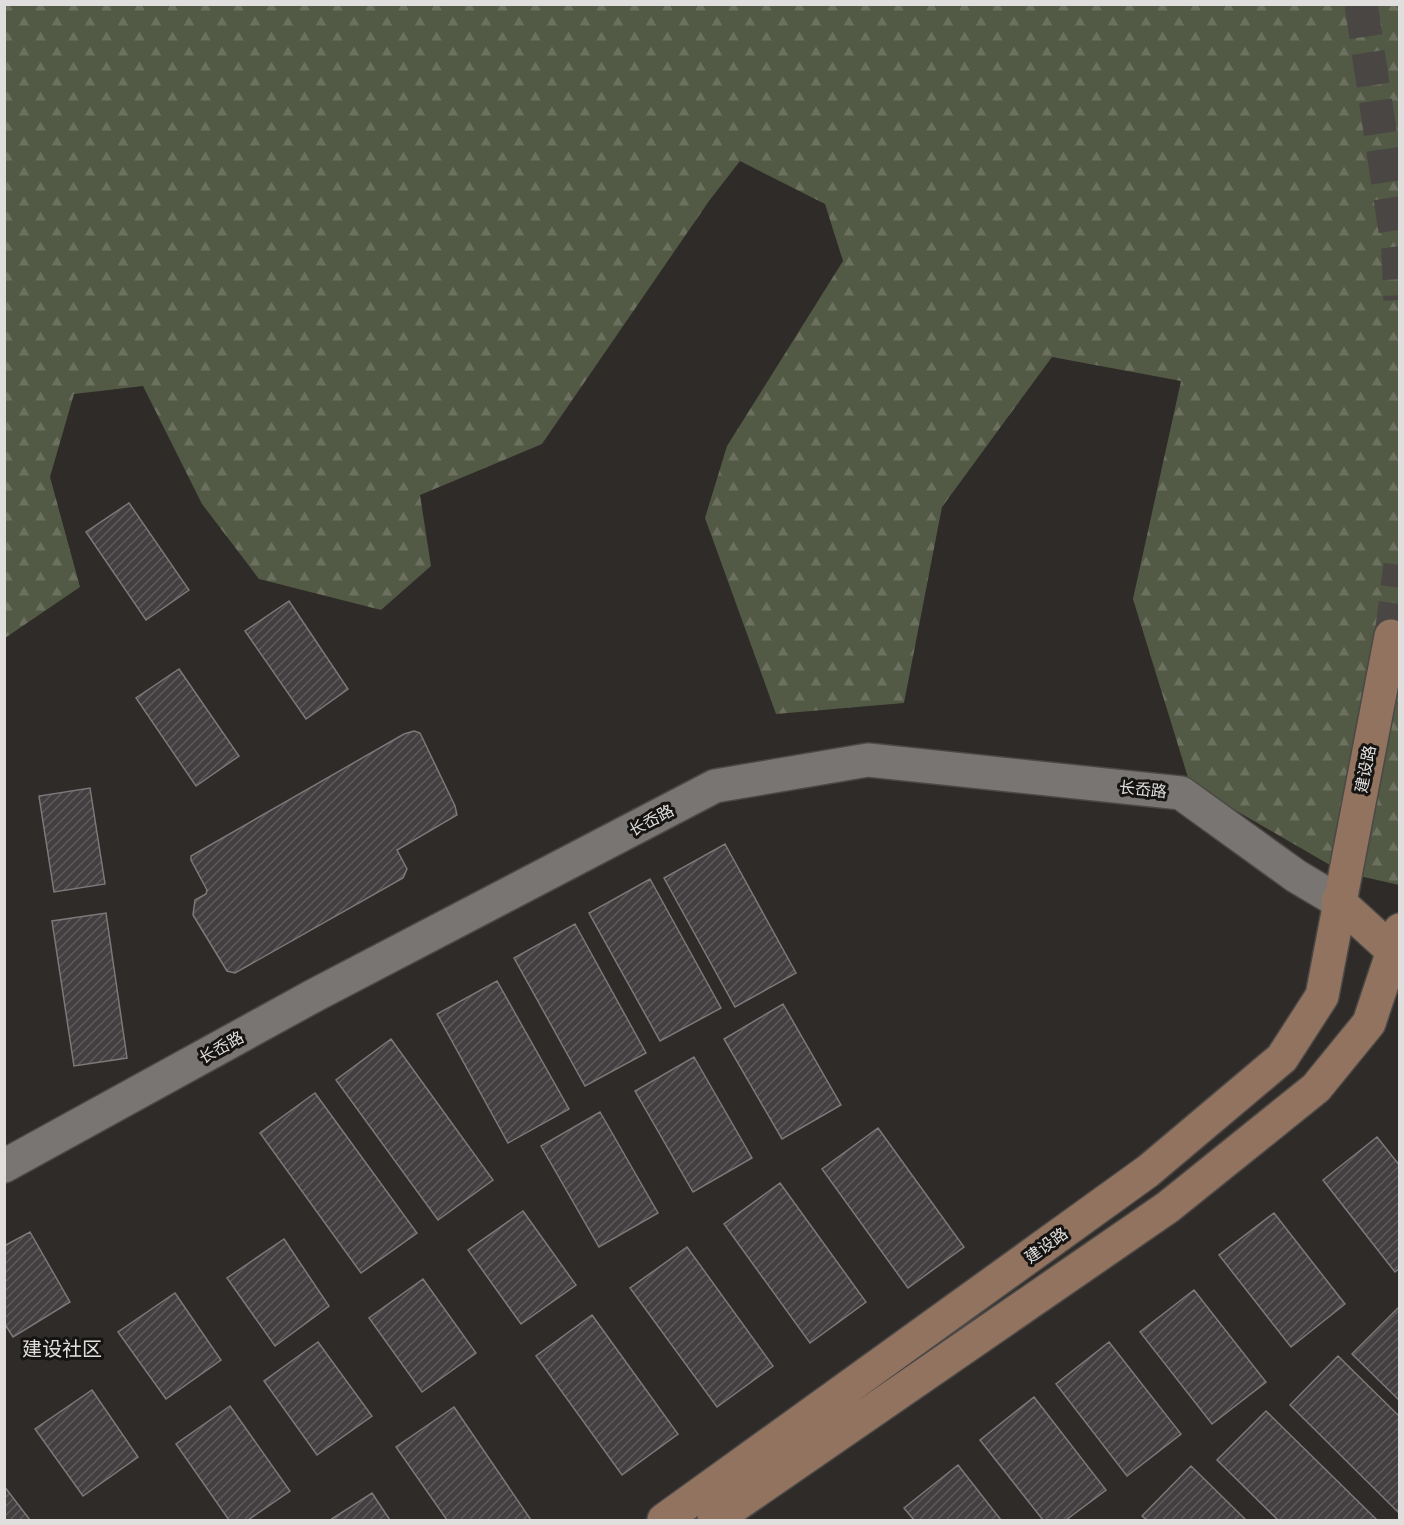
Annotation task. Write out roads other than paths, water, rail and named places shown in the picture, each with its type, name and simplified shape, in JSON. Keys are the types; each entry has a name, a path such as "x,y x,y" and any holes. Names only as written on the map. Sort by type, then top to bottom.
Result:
{"main road":[{"name":"建设路","path":"664,1521 1148,1171 1282,1058 1322,996 1338,901 1391,636"},
{"path":"1338,901 1400,917"},
{"path":"714,1521 1168,1207 1316,1088 1369,1023 1398,946 1338,901"}],"street":[{"name":"长岙路","path":"4,1166 315,995 715,786 868,760 1181,793 1296,876 1338,901"}],"tunnel":[{"path":"1361,4 1398,251 1400,300"},
{"path":"1391,636 1400,565"}],"district":[{"name":"建设社区","path":"62,1349"}]}
